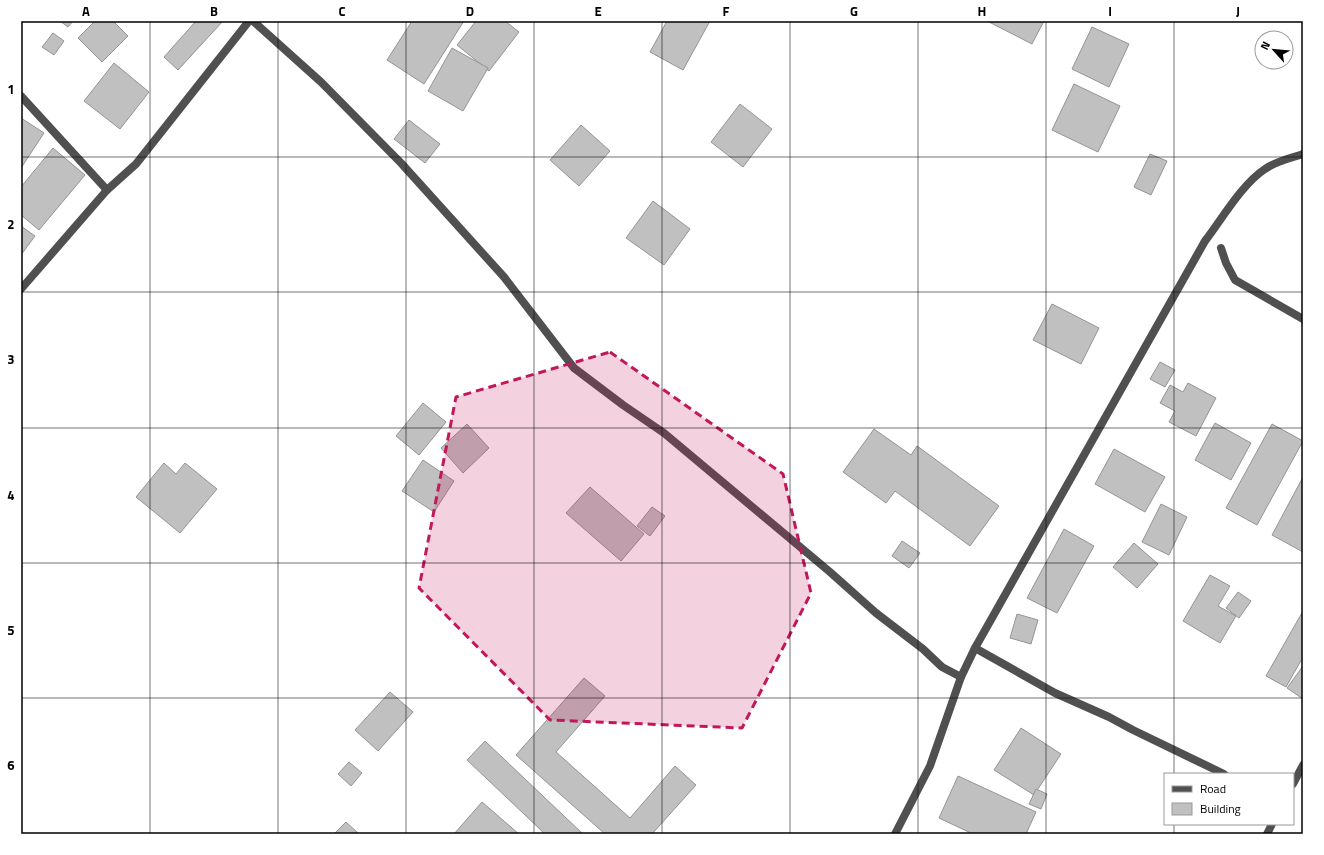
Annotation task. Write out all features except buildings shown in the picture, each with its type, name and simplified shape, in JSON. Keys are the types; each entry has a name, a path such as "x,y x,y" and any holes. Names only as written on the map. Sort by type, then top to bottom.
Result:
{"street":[{"path":"21,289 107,190 136,164 249,21"},
{"path":"253,21 321,82 401,163 504,277 574,368 664,433 876,612 923,649 942,667 961,677"},
{"path":"21,96 107,190"},
{"path":"895,834 930,766 961,677 975,648 1205,241 1250,181 1265,168 1303,154"},
{"path":"1221,248 1226,263 1235,280 1303,320"},
{"path":"975,648 1055,693 1109,717 1222,773"},
{"path":"1294,782 1303,765"},
{"path":"1267,834 1272,825"}],"highlighted area":[{"path":"610,352 783,474 811,593 742,728 550,720 419,588 456,397"}]}
